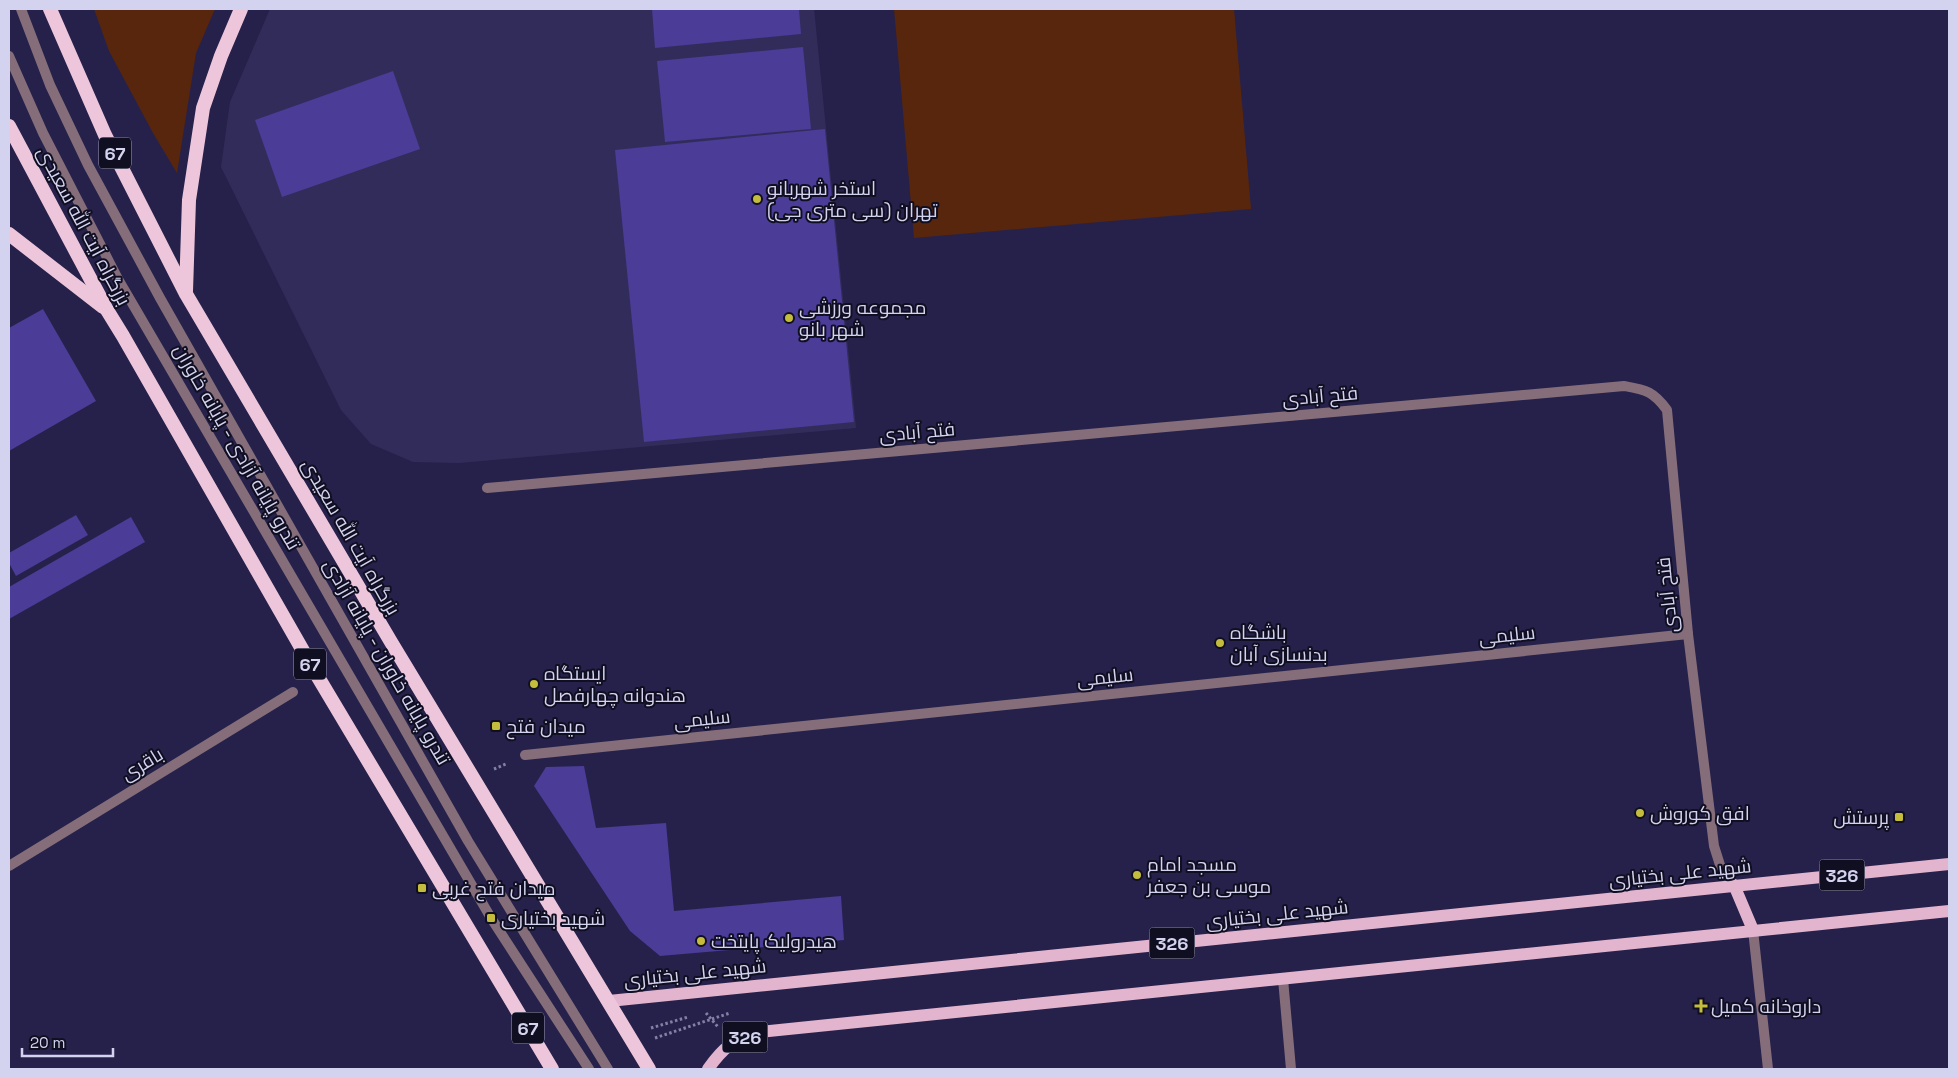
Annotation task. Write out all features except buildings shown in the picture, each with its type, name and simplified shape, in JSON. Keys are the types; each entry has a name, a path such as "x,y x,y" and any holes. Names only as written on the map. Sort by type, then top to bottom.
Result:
{"highway":[{"name":"بزرگراه آیت الله سعیدی","path":"50,9 105,135 186,294 386,634 649,1069"},
{"path":"186,294 189,200 203,108 220,56 241,9"},
{"name":"بزرگراه آیت الله سعیدی","path":"9,126 107,310 318,677 552,1069"},
{"path":"9,234 107,310"}],"main road":[{"name":"شهید علی بختیاری","path":"609,1001 1949,864"},
{"path":"1734,885 1753,930"},
{"name":"326","path":"708,1069 717,1056 732,1042 759,1032 1949,911"}],"street":[{"name":"تندرو پایانه خاوران - پایانه آزادی","path":"21,9 50,84 80,147 144,266 468,841 608,1069"},
{"name":"تندرو پایانه آزادی - پایانه خاوران","path":"9,56 43,133 118,279 491,918 589,1069"},
{"name":"فتح آبادی","path":"487,488 1624,386 1644,390 1658,397 1667,410 1688,634 1714,846 1720,865 1734,885"},
{"name":"سلیمی","path":"525,755 1688,634"},
{"name":"باقری","path":"9,866 293,692"},
{"path":"1753,930 1768,1069"},
{"path":"1283,979 1291,1069"}],"path":[{"path":"474,778 525,755"}],"shaded area":[{"path":"94,9 215,9 196,53 177,173 109,51"},
{"path":"270,9 814,9 856,428 459,463 413,462 371,444 341,410 221,167 230,102"},
{"path":"894,9 1234,9 1251,209 914,238"}],"place":[{"name":"استخر شهربانو تهران (سی متری جی)","path":"757,199"},
{"name":"مجموعه ورزشی شهر بانو","path":"789,318"},
{"name":"باشگاه بدنسازی آبان","path":"1220,643"},
{"name":"ایستگاه هندوانه چهارفصل","path":"534,684"},
{"name":"میدان فتح","path":"496,726"},
{"name":"افق کوروش","path":"1640,813"},
{"name":"پرستش","path":"1899,817"},
{"name":"مسجد امام موسی بن جعفر","path":"1137,875"},
{"name":"میدان فتح غربی","path":"422,888"},
{"name":"شهید بختیاری","path":"491,918"},
{"name":"هیدرولیک پایتخت","path":"701,941"},
{"name":"داروخانه کمیل","path":"1701,1006"}]}
